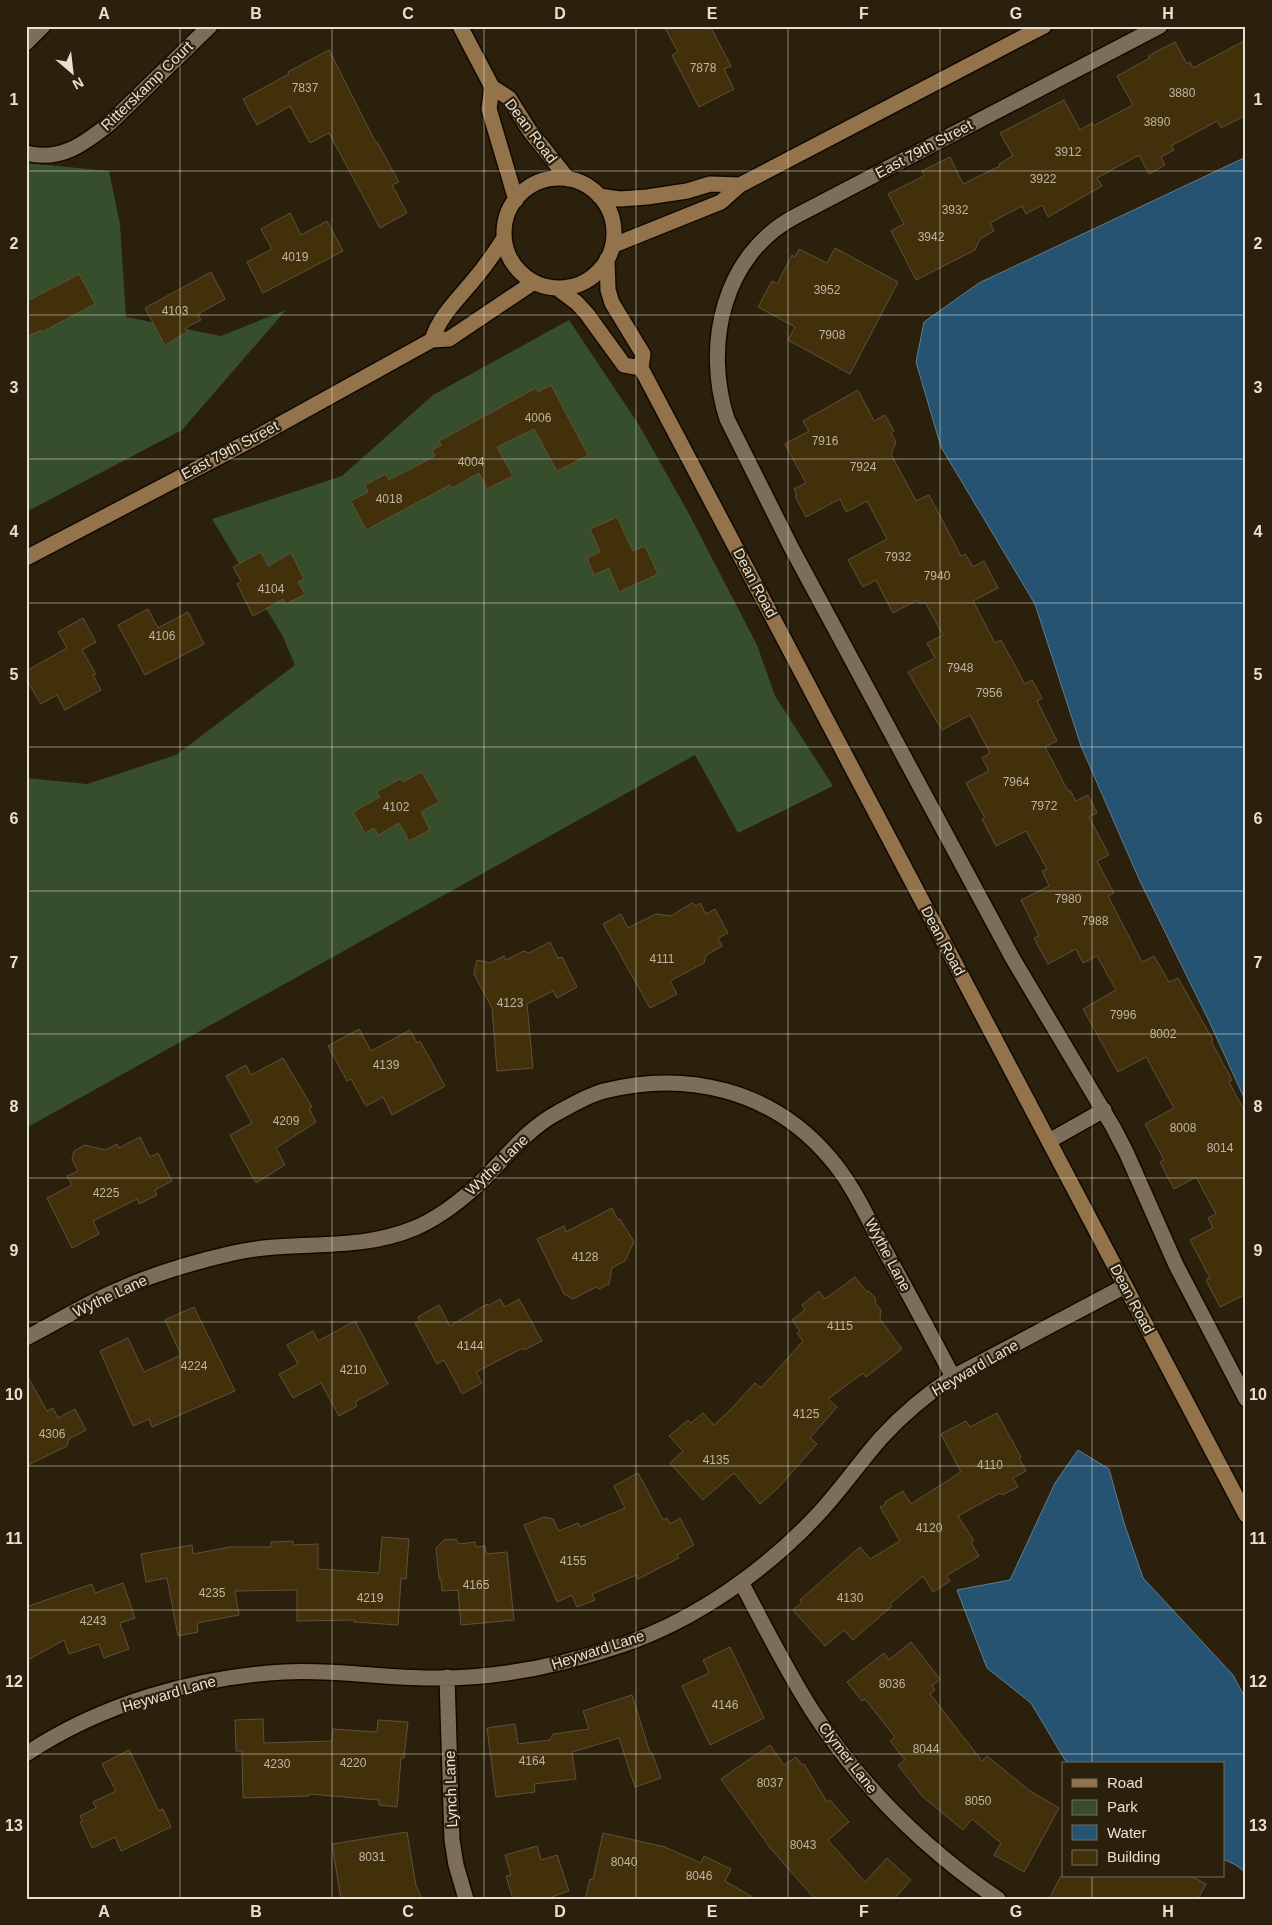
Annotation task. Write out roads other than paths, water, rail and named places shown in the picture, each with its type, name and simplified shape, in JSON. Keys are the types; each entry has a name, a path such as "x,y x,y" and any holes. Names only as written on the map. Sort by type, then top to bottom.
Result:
{"street":[{"path":"26,43 42,26"},
{"name":"Ritterskamp Court","path":"26,153 46,156 62,154 96,134 109,124 210,26"},
{"name":"Dean Road","path":"460,26 492,87 510,98 528,130 568,180"},
{"path":"614,244 721,202 740,185 1044,26"},
{"name":"East 79th Street","path":"1104,1110 1066,1050 1003,942 833,626 731,427 722,404 716,366 719,325 740,270 755,250 787,220 1160,26"},
{"name":"Dean Road","path":"492,87 489,110 516,200"},
{"path":"568,180 585,185 599,196 612,220 614,244 608,259 592,277 569,287 557,288 534,282 524,276 513,264 506,249 504,238 508,212 516,200 533,185 544,181 568,180"},
{"path":"599,196 620,199 647,197 687,191 710,184 740,185"},
{"path":"432,340 436,327 448,310 490,260 504,238"},
{"name":"Dean Road","path":"608,259 608,290 616,310 643,354 640,368 708,493 1246,1515"},
{"name":"East 79th Street","path":"26,558 257,437 432,340 449,339 534,282"},
{"path":"557,288 577,303 587,314 624,365 640,368"},
{"name":"Wythe Lane","path":"26,1338 117,1290 202,1260 281,1246 369,1242 415,1228 439,1216 461,1200 473,1190 520,1140 554,1115 602,1092 649,1083 670,1082 696,1084 738,1094 781,1115 814,1141 829,1156 852,1188 953,1378"},
{"path":"1048,1141 1104,1110 1126,1152 1176,1265 1246,1398"},
{"name":"Heyward Lane","path":"26,1754 113,1709 184,1686 210,1680 284,1672 326,1671 431,1678 484,1676 553,1666 624,1645 692,1614 741,1582 802,1531 900,1419 936,1388 1125,1286"},
{"name":"Clymer Lane","path":"741,1582 804,1698 847,1760 878,1796 921,1839 948,1862 998,1899"},
{"name":"Lynch Lane","path":"447,1677 452,1840 458,1874 466,1899"}],"water":[{"path":"1246,157 1246,1102 1209,1021 1139,879 1081,746 1035,604 941,447 916,362 924,322 979,283"},
{"path":"1078,1450 1109,1469 1124,1523 1143,1578 1233,1675 1246,1700 1246,1873 1236,1865 1224,1859 1224,1762 1068,1762 1065,1760 1031,1703 987,1668 957,1590 1010,1580 1055,1483"}]}
